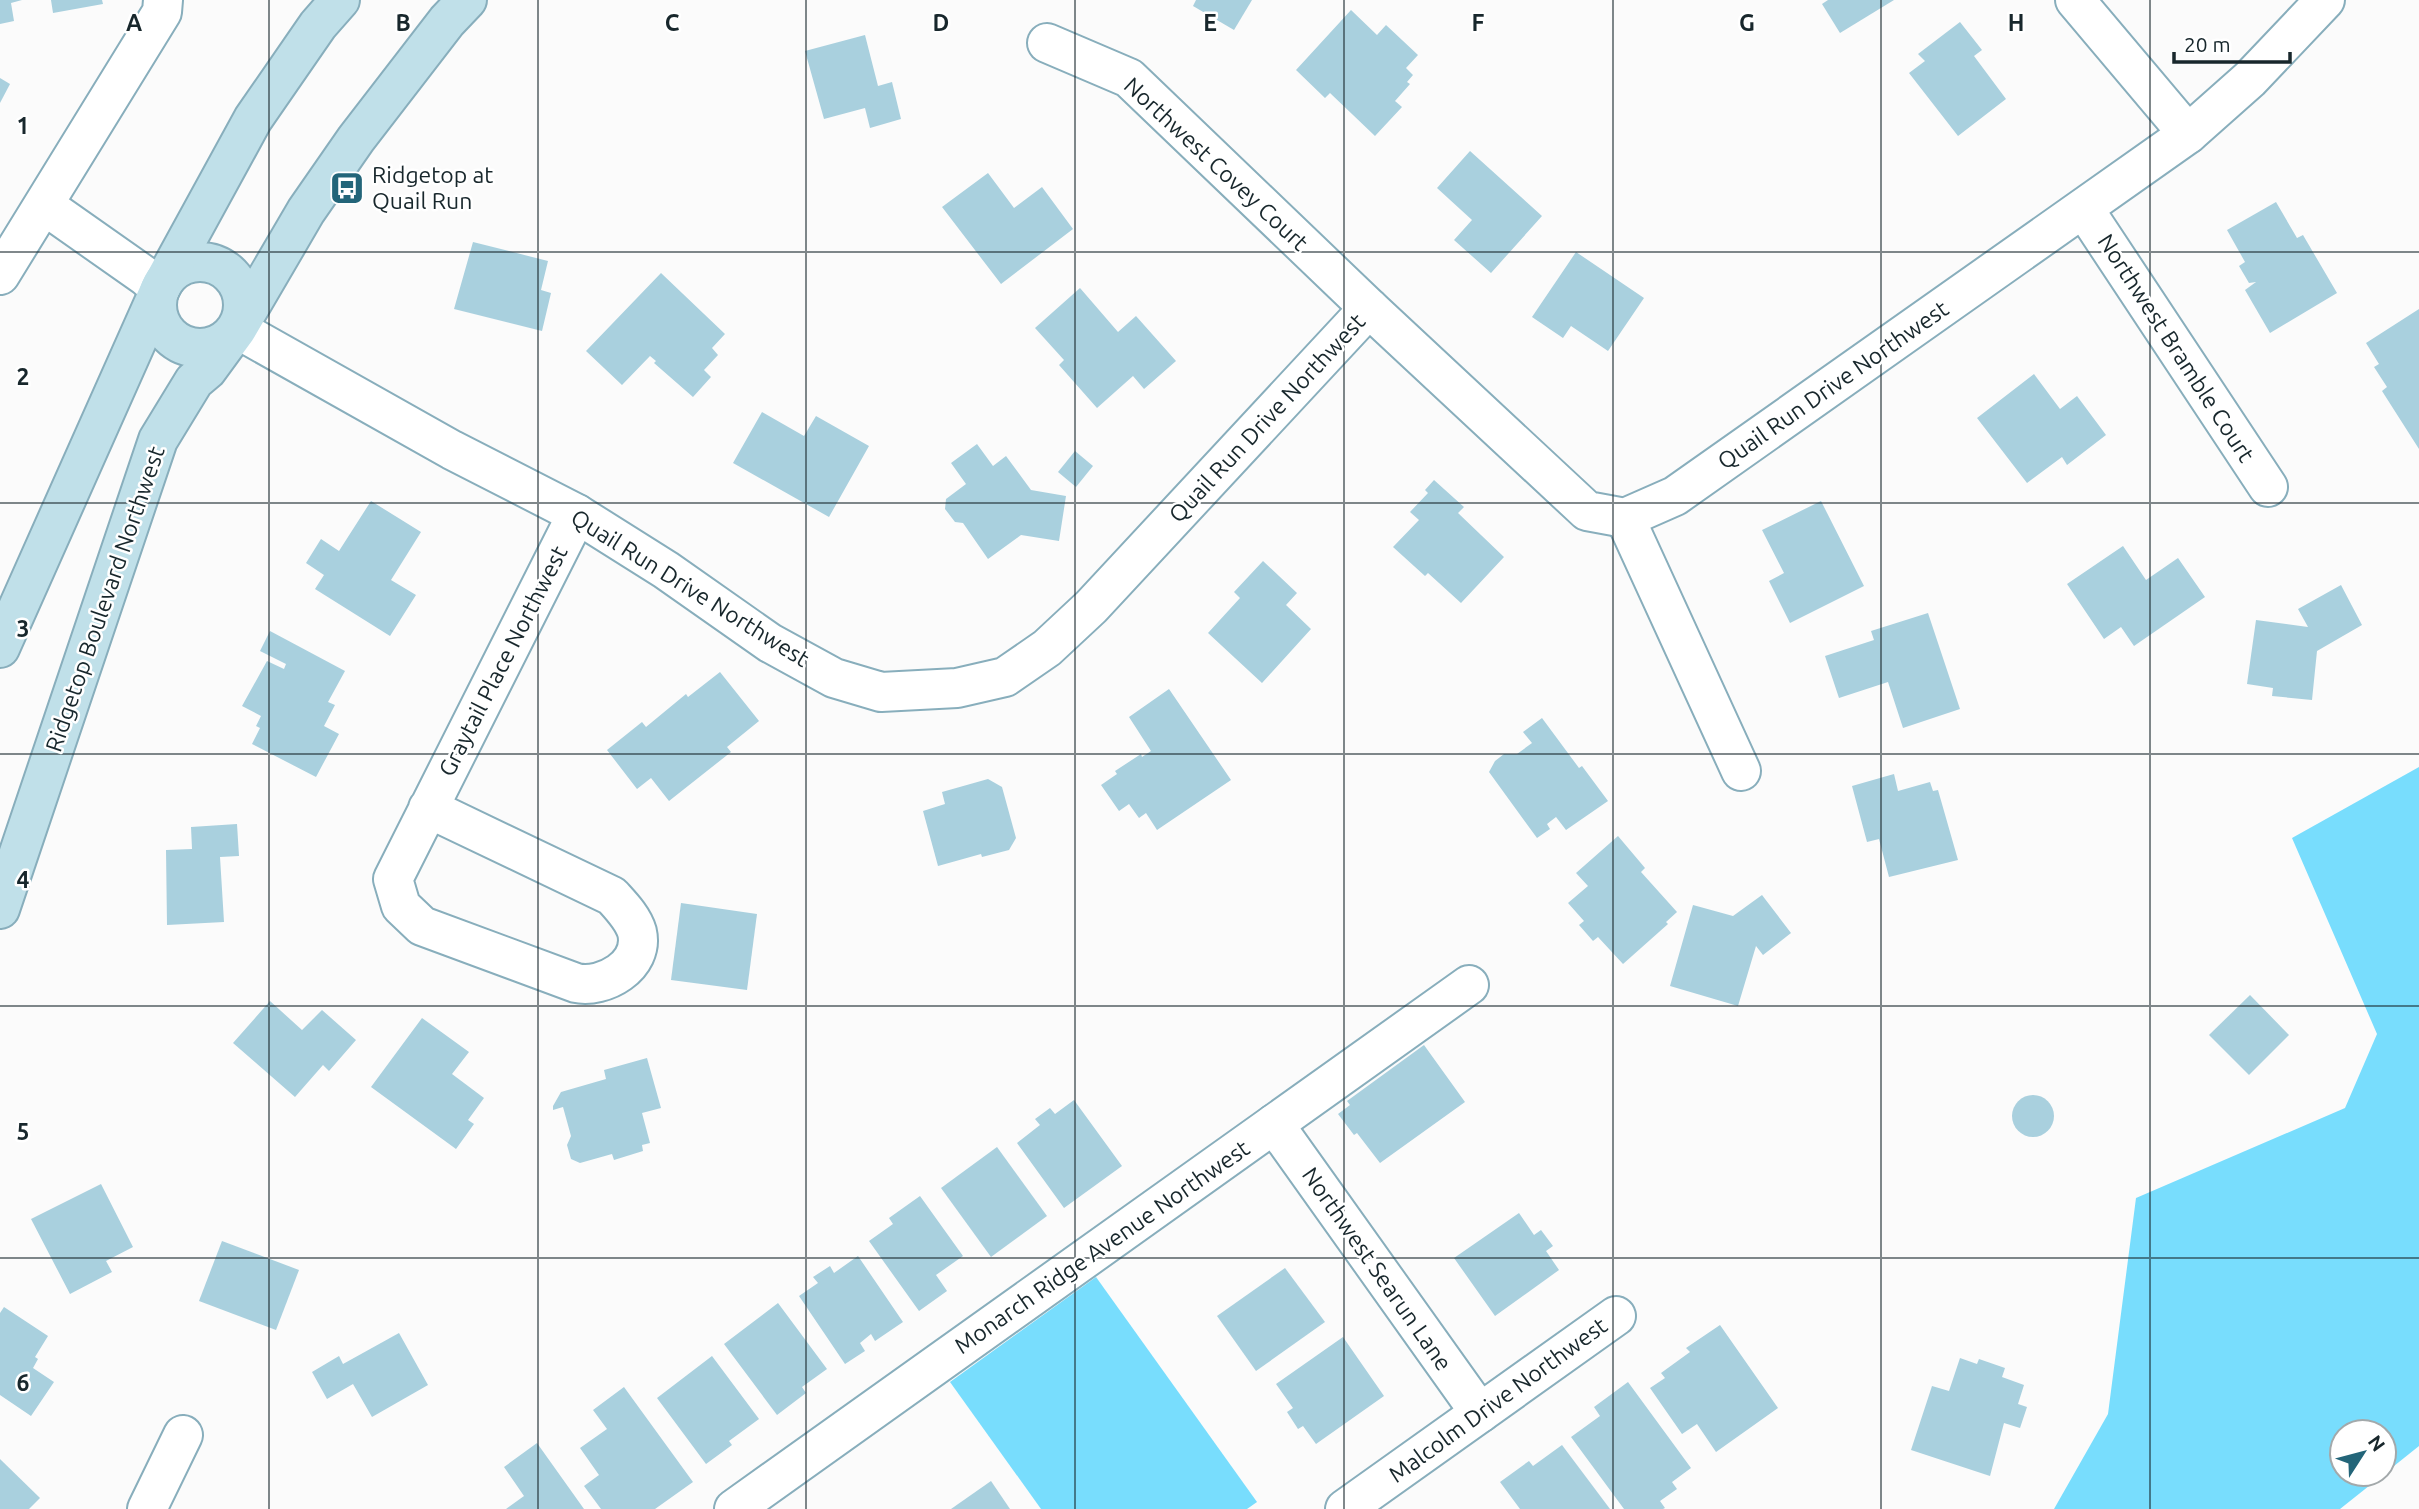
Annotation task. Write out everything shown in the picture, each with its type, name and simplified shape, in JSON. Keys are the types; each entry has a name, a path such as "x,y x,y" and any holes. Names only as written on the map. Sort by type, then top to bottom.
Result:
{"main road":[{"path":"0,648 160,289 253,119 318,25 340,0"},
{"name":"Ridgetop Boulevard Northwest","path":"0,909 158,440 194,381 207,370 237,329 306,211 349,149 467,0"},
{"path":"192,262 207,262 220,267 232,275 240,287 243,308 237,329 228,340 215,346 202,349 187,347 174,340 162,323 157,302 160,289 168,276 179,267 192,262"}],"street":[{"path":"0,275 162,12 163,0"},
{"path":"2075,0 2188,134"},
{"name":"Quail Run Drive Northwest","path":"237,329 452,450 577,514 666,570 770,643 834,678 881,692 957,688 1005,677 1047,648 1091,607 1369,308 1587,511 1625,518 1675,496 2188,134 2250,79 2325,0"},
{"name":"Northwest Covey Court","path":"1047,43 1129,78 1369,308"},
{"path":"44,205 160,289"},
{"name":"Northwest Bramble Court","path":"2084,209 2268,487"},
{"name":"Graytail Place Northwest","path":"428,808 612,895 637,933 635,953 624,969 608,981 589,986 422,926 401,906 393,879 428,808 577,514"},
{"path":"1625,518 1741,771"},
{"name":"Monarch Ridge Avenue Northwest","path":"752,1504 1469,985"},
{"name":"Northwest Searun Lane","path":"1275,1124 1480,1413"},
{"name":"Malcolm Drive Northwest","path":"1345,1509 1616,1316"},
{"path":"148,1509 183,1434"}],"shaded area":[{"path":"2419,767 2419,1446 2398,1463 2398,1418 2328,1418 2328,1488 2366,1488 2340,1509 2054,1509 2108,1414 2136,1198 2345,1108 2377,1034 2292,838"},
{"path":"1096,1277 1257,1502 1247,1509 1041,1509 950,1382"}],"building":[{"path":"0,0 22,0 11,3 14,21 0,24"},
{"path":"51,0 102,0 103,4 53,13"},
{"path":"1196,0 1252,0 1234,30 1193,6"},
{"path":"1828,0 1894,0 1840,33 1822,4"},
{"path":"1351,10 1377,35 1386,25 1418,55 1406,68 1413,75 1407,82 1410,84 1395,101 1402,107 1375,136 1330,93 1325,98 1296,70"},
{"path":"1960,22 1982,50 1974,56 2006,99 1958,136 1909,73 1925,61 1918,54"},
{"path":"865,35 878,86 892,82 901,119 870,128 865,108 824,119 805,51"},
{"path":"0,78 10,84 0,103"},
{"path":"1470,151 1542,216 1491,273 1454,240 1472,220 1437,188"},
{"path":"988,173 1014,208 1042,187 1073,229 1001,284 942,207"},
{"path":"2276,202 2297,238 2303,235 2337,293 2270,333 2245,290 2256,282 2249,283 2239,266 2245,262 2227,230"},
{"path":"473,242 548,261 541,290 551,293 542,331 454,309"},
{"path":"1576,252 1644,298 1608,351 1571,326 1563,338 1532,317"},
{"path":"661,273 725,334 712,348 718,355 704,370 711,377 693,397 654,363 656,361 650,356 622,385 586,351"},
{"path":"1080,288 1118,332 1136,316 1176,361 1144,389 1133,376 1097,408 1059,365 1064,360 1035,328"},
{"path":"2419,309 2419,449 2382,391 2387,387 2374,367 2379,364 2366,343"},
{"path":"2034,374 2060,409 2077,396 2106,435 2067,465 2062,457 2027,483 1977,418"},
{"path":"762,412 804,436 816,416 869,446 829,517 733,463"},
{"path":"977,444 993,466 1006,456 1031,490 1066,496 1059,541 1021,535 988,559 963,523 955,522 945,509 946,499 966,484 951,463"},
{"path":"1075,451 1093,466 1076,487 1058,472"},
{"path":"1434,480 1464,507 1458,513 1504,557 1461,603 1428,573 1425,576 1393,547 1419,520 1410,512 1428,493 1425,490"},
{"path":"371,501 421,532 391,580 416,595 390,636 315,589 324,575 306,563 321,539 339,551"},
{"path":"1821,501 1864,586 1790,623 1769,581 1784,573 1762,530"},
{"path":"2123,546 2146,580 2178,558 2205,597 2134,646 2121,627 2104,639 2067,584"},
{"path":"1263,561 1297,593 1286,605 1311,629 1262,683 1208,633 1240,598 1234,592"},
{"path":"2341,585 2362,625 2317,651 2312,700 2272,696 2273,688 2247,684 2256,620 2308,627 2298,609"},
{"path":"1928,613 1960,709 1903,728 1888,682 1839,698 1825,656 1874,640 1871,631"},
{"path":"270,631 345,671 328,702 335,705 324,726 339,734 316,777 252,744 260,728 256,726 261,716 242,706 267,661 284,669 286,664 260,651"},
{"path":"720,672 759,721 727,747 731,752 669,801 651,778 637,789 607,750 642,722 646,727 686,694 688,697"},
{"path":"1169,689 1231,780 1157,830 1146,813 1139,818 1129,804 1119,811 1101,785 1117,774 1115,771 1141,754 1142,757 1151,751 1129,717"},
{"path":"1542,718 1579,768 1582,766 1608,801 1566,830 1556,817 1547,824 1550,829 1537,838 1489,772 1495,761 1504,754 1517,754 1532,743 1523,732"},
{"path":"1894,774 1898,791 1930,782 1933,791 1938,790 1958,860 1889,877 1879,839 1867,842 1852,786"},
{"path":"988,779 1002,787 1016,838 1009,850 982,857 981,854 938,866 923,811 945,804 942,792"},
{"path":"237,824 239,856 220,857 224,922 167,925 166,850 192,849 191,827"},
{"path":"1618,836 1645,868 1641,872 1677,912 1666,922 1668,924 1623,964 1598,937 1593,941 1579,925 1584,921 1568,903 1588,886 1576,873"},
{"path":"1762,895 1791,933 1763,955 1756,946 1738,1006 1670,986 1693,905 1733,916"},
{"path":"681,903 757,914 747,990 671,980"},
{"path":"2250,995 2289,1035 2249,1075 2209,1035"},
{"path":"270,1001 302,1030 322,1010 356,1040 329,1071 323,1065 295,1097 233,1043"},
{"path":"422,1018 469,1052 452,1074 484,1098 468,1120 474,1124 456,1149 371,1087"},
{"path":"1424,1045 1465,1102 1380,1163 1338,1114 1350,1105 1347,1101"},
{"path":"647,1058 661,1108 642,1113 650,1143 642,1145 643,1151 614,1160 612,1154 580,1163 571,1159 567,1145 571,1136 563,1107 553,1110 561,1092 606,1079 604,1070"},
{"path":"2033,1095 2048,1101 2054,1116 2048,1131 2033,1137 2018,1131 2012,1116 2018,1101"},
{"path":"1074,1100 1122,1166 1064,1208 1017,1143 1040,1125 1035,1119 1050,1108 1055,1114"},
{"path":"997,1147 1047,1216 991,1257 941,1188"},
{"path":"101,1184 133,1247 106,1261 112,1272 70,1294 31,1219"},
{"path":"920,1196 963,1256 936,1275 947,1291 919,1311 869,1241 893,1224 889,1218"},
{"path":"1519,1213 1534,1235 1541,1230 1553,1246 1546,1251 1559,1270 1495,1316 1454,1258"},
{"path":"222,1241 299,1270 276,1330 199,1301"},
{"path":"858,1256 903,1322 875,1341 871,1334 860,1343 865,1351 845,1364 799,1296 818,1283 813,1277 830,1266 834,1273"},
{"path":"1285,1268 1325,1322 1256,1371 1217,1316"},
{"path":"778,1303 827,1369 802,1387 806,1393 777,1415 724,1344"},
{"path":"4,1307 48,1336 35,1357 38,1359 33,1368 54,1382 31,1416 0,1395 0,1313"},
{"path":"1720,1325 1778,1408 1716,1452 1697,1424 1682,1434 1650,1388 1665,1378 1661,1373 1690,1352 1686,1348"},
{"path":"399,1333 428,1385 372,1417 353,1384 327,1399 312,1372 339,1356 343,1364"},
{"path":"1343,1337 1384,1396 1316,1444 1303,1426 1298,1429 1287,1412 1293,1408 1276,1384"},
{"path":"712,1356 759,1419 729,1441 732,1445 706,1464 657,1398"},
{"path":"1960,1358 1977,1364 1979,1359 2005,1368 2002,1377 2024,1385 2018,1404 2027,1407 2020,1428 2004,1423 1990,1476 1911,1450 1932,1386 1949,1391"},
{"path":"1628,1382 1691,1468 1672,1482 1677,1489 1660,1501 1665,1508 1663,1509 1624,1509 1571,1437 1600,1416 1594,1407"},
{"path":"624,1387 693,1482 655,1509 601,1509 584,1486 599,1475 580,1448 607,1429 593,1410"},
{"path":"537,1443 584,1509 506,1509 524,1496 504,1467"},
{"path":"1562,1445 1610,1509 1520,1509 1500,1482 1529,1461 1533,1466"},
{"path":"0,1459 40,1498 29,1509 0,1509"},
{"path":"991,1481 1010,1509 951,1509"}],"place":[{"name":"Ridgetop at Quail Run","path":"347,188"}]}
